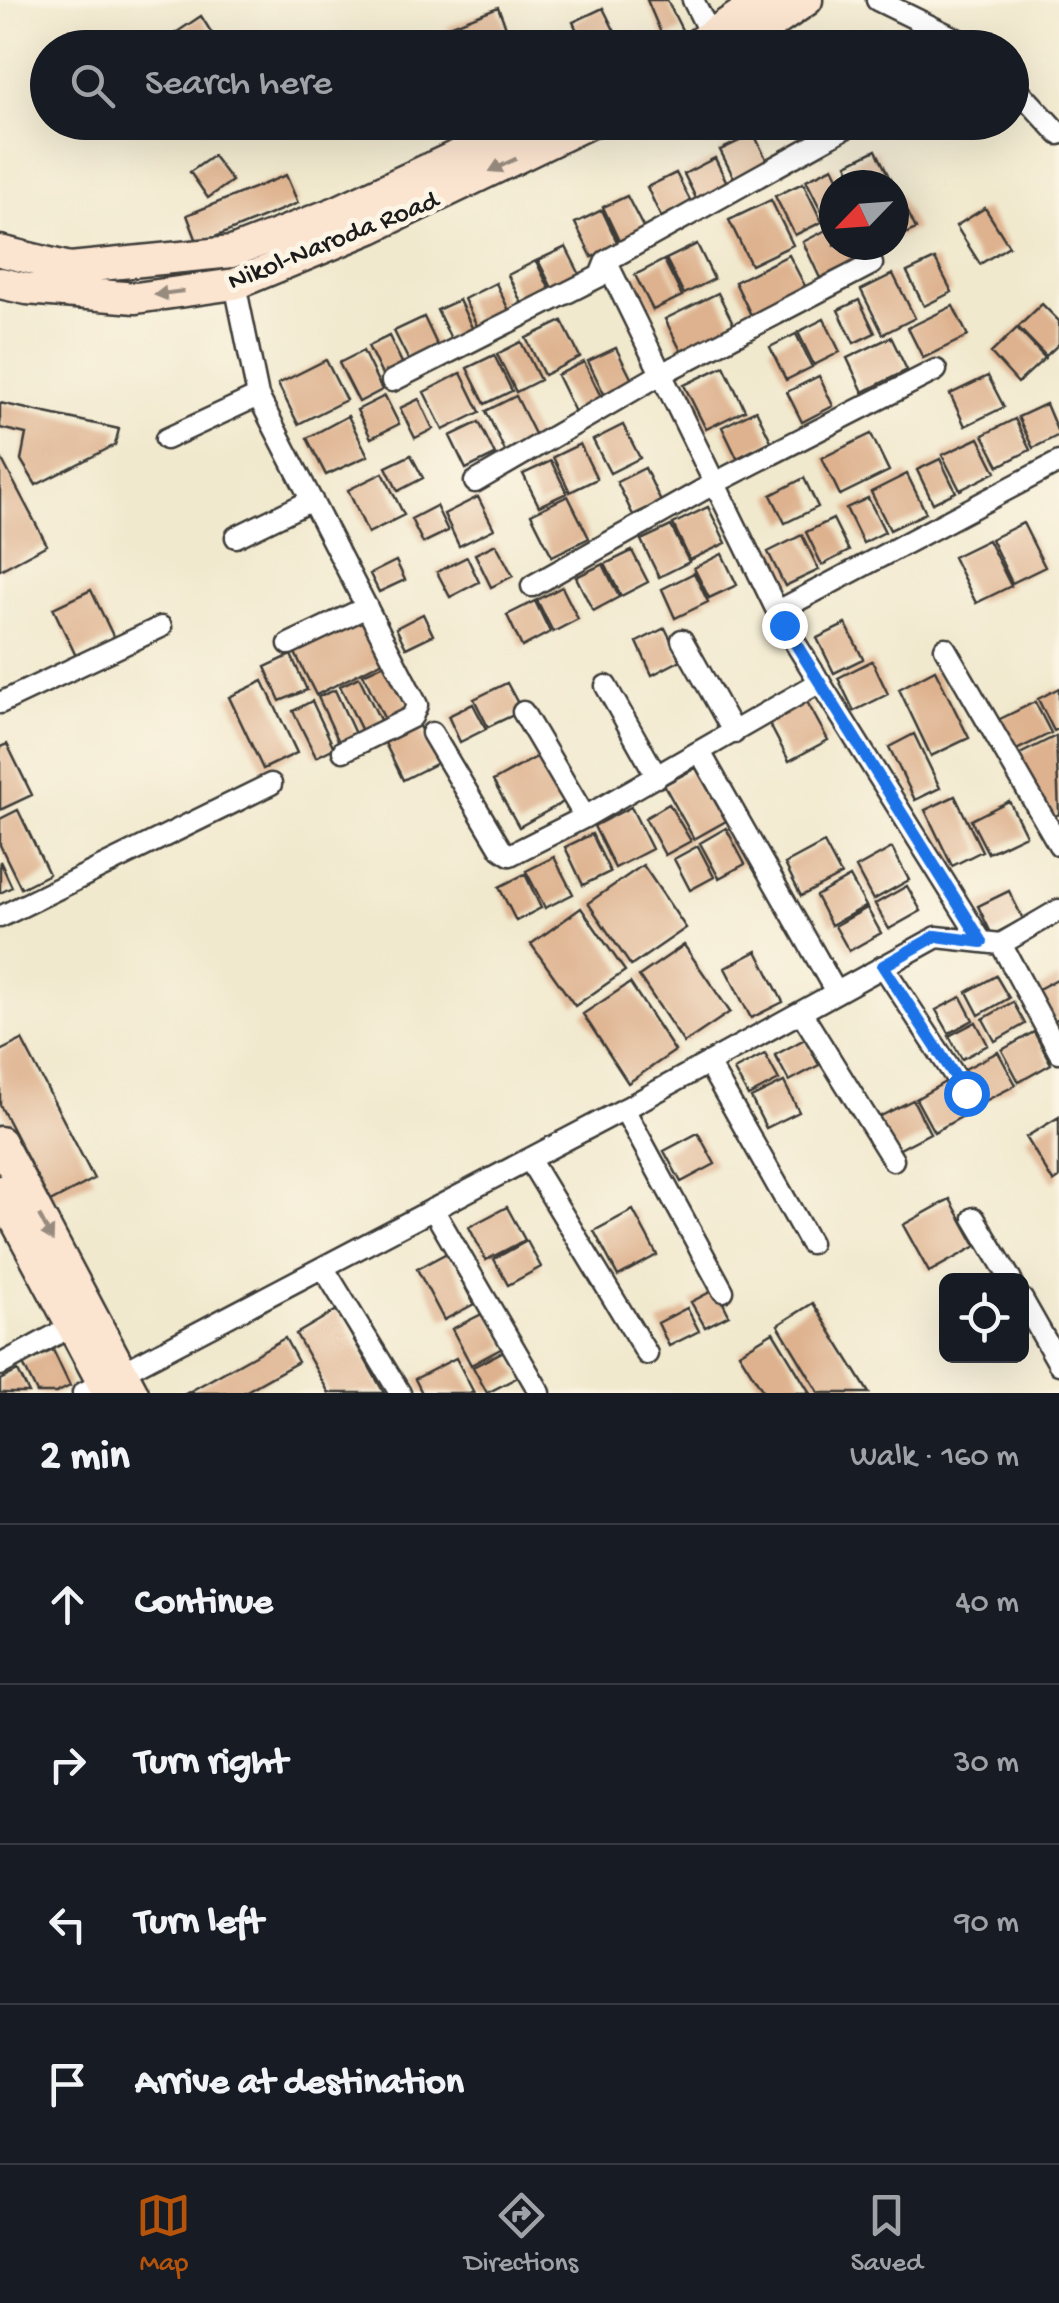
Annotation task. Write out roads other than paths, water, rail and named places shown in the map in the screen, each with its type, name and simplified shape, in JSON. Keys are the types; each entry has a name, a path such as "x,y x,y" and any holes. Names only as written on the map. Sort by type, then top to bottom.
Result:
{"main road":[{"path":"729,30 763,0"},
{"path":"743,30 807,0"},
{"path":"0,251 70,268 232,252 336,212 491,140"},
{"name":"Nikol-Naroda Road","path":"0,283 27,289 136,298 235,284 371,228 553,140"},
{"path":"0,1142 110,1387"},
{"path":"0,1191 72,1326 110,1387"}],"street":[{"path":"694,0 707,30"},
{"path":"876,0 937,30"},
{"path":"1029,101 1059,134"},
{"path":"392,382 600,276 606,261 824,140"},
{"path":"606,261 778,611 1059,1052"},
{"path":"475,482 662,374 872,264"},
{"path":"235,284 258,396 418,705 417,712 343,751"},
{"path":"532,586 715,483 936,370"},
{"path":"166,439 258,396"},
{"path":"778,611 1059,462"},
{"path":"236,537 312,500"},
{"path":"289,644 367,607"},
{"path":"0,703 162,627"},
{"path":"682,640 734,733"},
{"path":"945,648 1059,845"},
{"path":"432,733 500,849 510,856 657,777 820,682"},
{"path":"606,686 657,777"},
{"path":"524,712 585,817"},
{"path":"700,752 836,992"},
{"path":"0,918 270,784"},
{"path":"110,1387 323,1267 624,1109 936,936 992,943 1059,910"},
{"path":"883,966 966,1093"},
{"path":"801,1012 893,1160"},
{"path":"708,1063 810,1243"},
{"path":"624,1109 723,1291"},
{"path":"529,1159 647,1354"},
{"path":"433,1209 540,1393"},
{"path":"974,1218 1006,1273"},
{"path":"323,1267 400,1393"},
{"path":"1029,1311 1059,1364"},
{"path":"0,1366 72,1326"}]}
